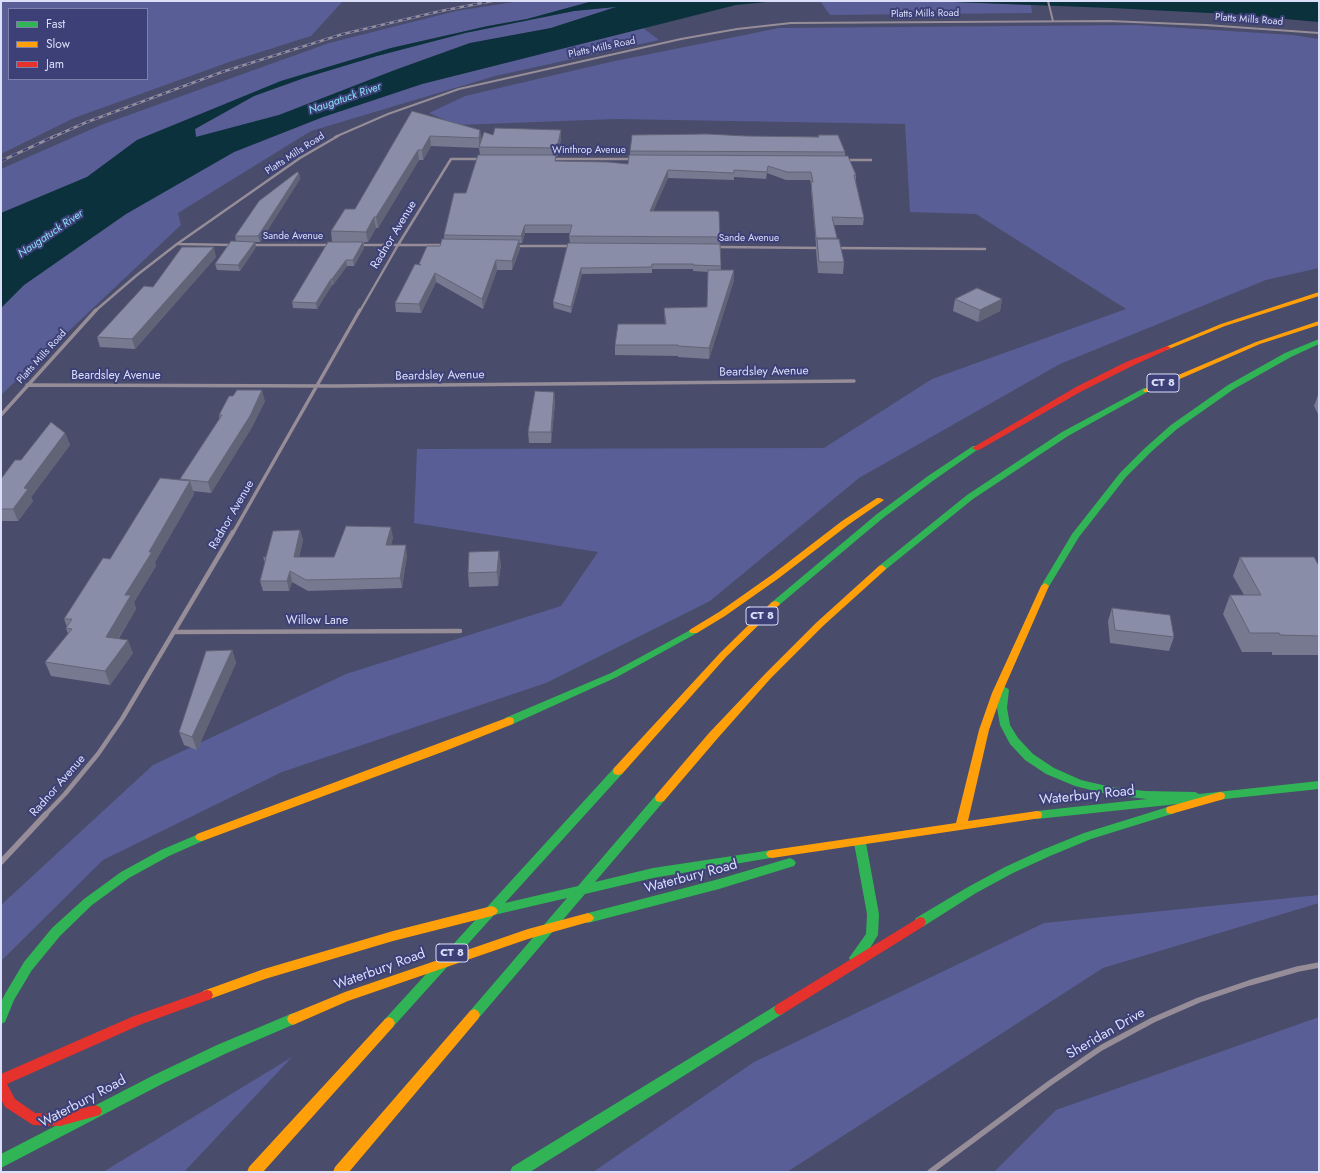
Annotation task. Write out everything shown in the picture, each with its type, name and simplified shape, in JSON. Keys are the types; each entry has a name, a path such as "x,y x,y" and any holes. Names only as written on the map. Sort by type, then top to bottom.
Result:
{"main road":[{"name":"CT 8","path":"254,1172 574,818 723,656 777,602 831,556 880,516 931,478 979,446 1030,416 1129,364 1223,325 1319,294"},
{"name":"CT 8","path":"340,1172 713,736 768,676 820,624 920,536 970,497 1065,434 1113,407 1160,384 1258,343 1319,323"},
{"path":"961,826 984,730 997,693 1041,593 1075,536 1099,504 1143,455 1174,427 1231,387 1288,355 1319,341"},
{"path":"904,486 979,446"},
{"path":"1,1018 9,998 28,966 56,932 88,902 125,875 165,853 202,836 463,740 532,712 614,675 690,634 722,614 776,576 846,522 891,493"},
{"path":"1013,657 1004,688 1002,708 1005,725 1014,741 1034,760 1050,771 1079,783 1110,791 1144,795 1220,796"},
{"name":"Waterbury Road","path":"1,1080 138,1020 204,994 264,974 393,936 522,903 653,873 1038,815 1319,785"},
{"path":"516,1172 972,890 1046,853 1088,836 1133,820 1220,796"},
{"path":"843,970 861,952 872,935 873,914 871,897 860,842"},
{"name":"Waterbury Road","path":"1,1161 159,1079 229,1046 344,997 528,934 719,884 860,842"},
{"path":"1,1086 10,1103 32,1119 60,1120 95,1111"}],"street":[{"path":"1048,1 1054,21"},
{"name":"Platts Mills Road","path":"1,415 102,304 131,279 177,244 300,158 336,137 369,122 413,105 481,83 681,39 755,27 809,23 1054,21 1169,23 1319,33"},
{"name":"Radnor Avenue","path":"1,862 66,794 98,754 136,697 204,583 398,245 451,159 483,159"},
{"name":"Winthrop Avenue","path":"546,159 634,159"},
{"path":"840,160 871,160"},
{"path":"177,244 241,245"},
{"name":"Sande Avenue","path":"249,245 337,245"},
{"path":"353,245 448,246"},
{"path":"512,246 576,246"},
{"name":"Sande Avenue","path":"711,247 822,248"},
{"path":"830,248 985,249"},
{"name":"Beardsley Avenue","path":"27,385 318,386 854,380"},
{"name":"Willow Lane","path":"174,632 460,630"},
{"name":"Sheridan Drive","path":"930,1172 1050,1082 1101,1048 1153,1020 1199,1000 1249,983 1298,969 1319,965"}],"shaded area":[{"path":"1,1 343,1 311,36 232,61 74,118 1,154"},
{"path":"521,1 593,1 527,19 488,26 391,48 281,81 137,140 87,177 1,213 1,169 101,125 329,43 456,11"},
{"path":"820,1 928,1 1031,5 1032,13 830,15"},
{"path":"619,6 551,28 470,43 279,115 196,137 195,129 254,96 304,78 377,56 465,33 574,11"},
{"path":"1136,25 1292,35 1319,39 1319,268 1266,280 1060,364 859,478 710,601 546,683 282,772 103,860 1,961 1,905 153,765 346,674 561,606 598,552 414,523 417,449 824,448 932,379 1126,309 976,214 910,212 905,124 616,119 457,125 429,113 465,96 610,62 779,28"},
{"path":"643,28 659,40 495,76 311,131 178,213 181,225 1,395 1,308 24,285 126,214 234,152 323,117 422,84"},
{"path":"1319,895 1319,903 1103,968 787,1172 593,1172 754,1062 1044,923"},
{"path":"1319,1017 1319,1172 994,1172 1056,1110"},
{"path":"292,1057 184,1172 103,1172"}],"water":[{"name":"Naugatuck River","path":"593,1 778,1 736,5 422,84 323,117 234,152 126,214 24,285 1,308 1,213 87,177 137,140 281,81 391,48 488,26 527,19","holes":["616,7 551,28 470,43 279,115 196,137 195,129 254,96 304,78 377,56 465,33 574,11"]},
{"path":"928,1 1319,1 1319,22 1229,14"}],"building":[{"path":"412,111 480,130 479,138 430,136 422,150 418,150 376,217 374,217 366,232 331,231 345,209 355,209"},
{"path":"495,128 561,130 557,148 479,147 484,132 493,135"},
{"path":"707,134 819,137 818,135 838,135 845,152 630,151 632,135"},
{"path":"478,155 556,155 555,161 628,164 629,155 848,156 856,175 854,175 864,218 832,217 837,238 816,238 811,182 813,182 811,172 787,172 768,166 767,172 734,170 734,173 668,170 650,211 717,211 719,212 720,237 569,236 572,225 525,225 521,236 444,235 454,193 466,193"},
{"path":"297,172 299,173 258,236 235,236 259,201"},
{"path":"442,239 519,240 512,261 496,260 482,299 435,273 419,304 395,303 415,264 421,265 419,264 427,246 440,246"},
{"path":"817,239 839,239 844,262 819,262"},
{"path":"231,241 255,242 238,265 215,264"},
{"path":"328,242 363,242 353,260 346,260 331,279 316,303 292,302"},
{"path":"568,243 720,244 721,266 652,264 652,267 581,268 571,307 553,302"},
{"path":"182,247 214,247 132,339 97,337 144,286 153,287"},
{"path":"708,270 734,270 709,348 678,345 615,345 618,324 666,324 664,308 707,307"},
{"path":"977,288 1002,299 980,310 955,299"},
{"path":"237,390 262,390 250,416 208,482 180,479 222,415 219,415 229,396 233,396"},
{"path":"535,391 554,392 551,432 528,432"},
{"path":"51,422 65,433 24,488 28,489 13,509 1,509 1,479 15,460 21,460"},
{"path":"160,478 190,481 149,552 152,552 125,595 131,595 106,637 128,640 105,671 45,662 72,629 66,628 72,619 64,619 103,558 110,559"},
{"path":"346,526 391,527 386,545 406,545 400,578 306,580 290,571 287,581 260,581 266,558 263,557 266,557 273,531 300,530 294,557 334,557"},
{"path":"499,551 497,572 468,573 469,552"},
{"path":"1240,557 1314,557 1319,566 1319,636 1280,635 1279,633 1250,633 1230,595 1261,595"},
{"path":"1112,608 1170,615 1174,637 1115,630"},
{"path":"232,650 192,737 179,732 206,651"}],"railway":[{"path":"53,137 87,122 222,72 343,34 441,11 492,1"},
{"path":"1,161 55,136"}],"traffic: fast":[{"path":"1045,586 1075,536 1123,475 1148,450 1174,427 1231,387 1288,355 1319,341"},
{"path":"882,568 970,497 1065,434 1147,390"},
{"path":"775,604 880,516 931,478 976,448"},
{"path":"509,721 614,675 694,631"},
{"path":"1004,690 1002,708 1005,725 1014,741 1029,757 1050,771 1079,783 1111,791 1145,795 1195,796"},
{"path":"389,1023 618,771"},
{"path":"1037,815 1319,785"},
{"path":"474,1015 660,798"},
{"path":"920,922 972,890 1009,870 1046,853 1088,836 1171,810"},
{"path":"1,1018 9,998 28,966 56,932 88,902 125,875 165,853 201,837"},
{"path":"855,958 861,952 872,935 873,914 860,843"},
{"path":"492,911 653,873 772,854"},
{"path":"588,918 719,884 790,863"},
{"path":"517,1172 780,1009"},
{"path":"1,1161 159,1079 222,1049 293,1019"}],"traffic: slow":[{"path":"1167,348 1223,325 1319,294"},
{"path":"1147,390 1258,343 1319,323"},
{"path":"694,631 722,614 776,576 845,523 880,500"},
{"path":"660,798 713,736 768,676 820,624 882,568"},
{"path":"961,826 984,730 997,693 1045,586"},
{"path":"618,771 723,655 775,604"},
{"path":"201,837 441,748 509,721"},
{"path":"1171,810 1220,796"},
{"path":"772,854 1037,815"},
{"path":"207,995 264,974 393,936 492,911"},
{"path":"293,1019 345,997 528,934 588,918"},
{"path":"340,1172 474,1015"},
{"path":"254,1172 389,1023"}],"traffic: jam":[{"path":"976,448 1079,389 1129,364 1167,348"},
{"path":"780,1009 920,922"},
{"path":"1,1080 138,1020 207,995"},
{"path":"1,1086 10,1103 33,1119 60,1120 95,1111"}]}
